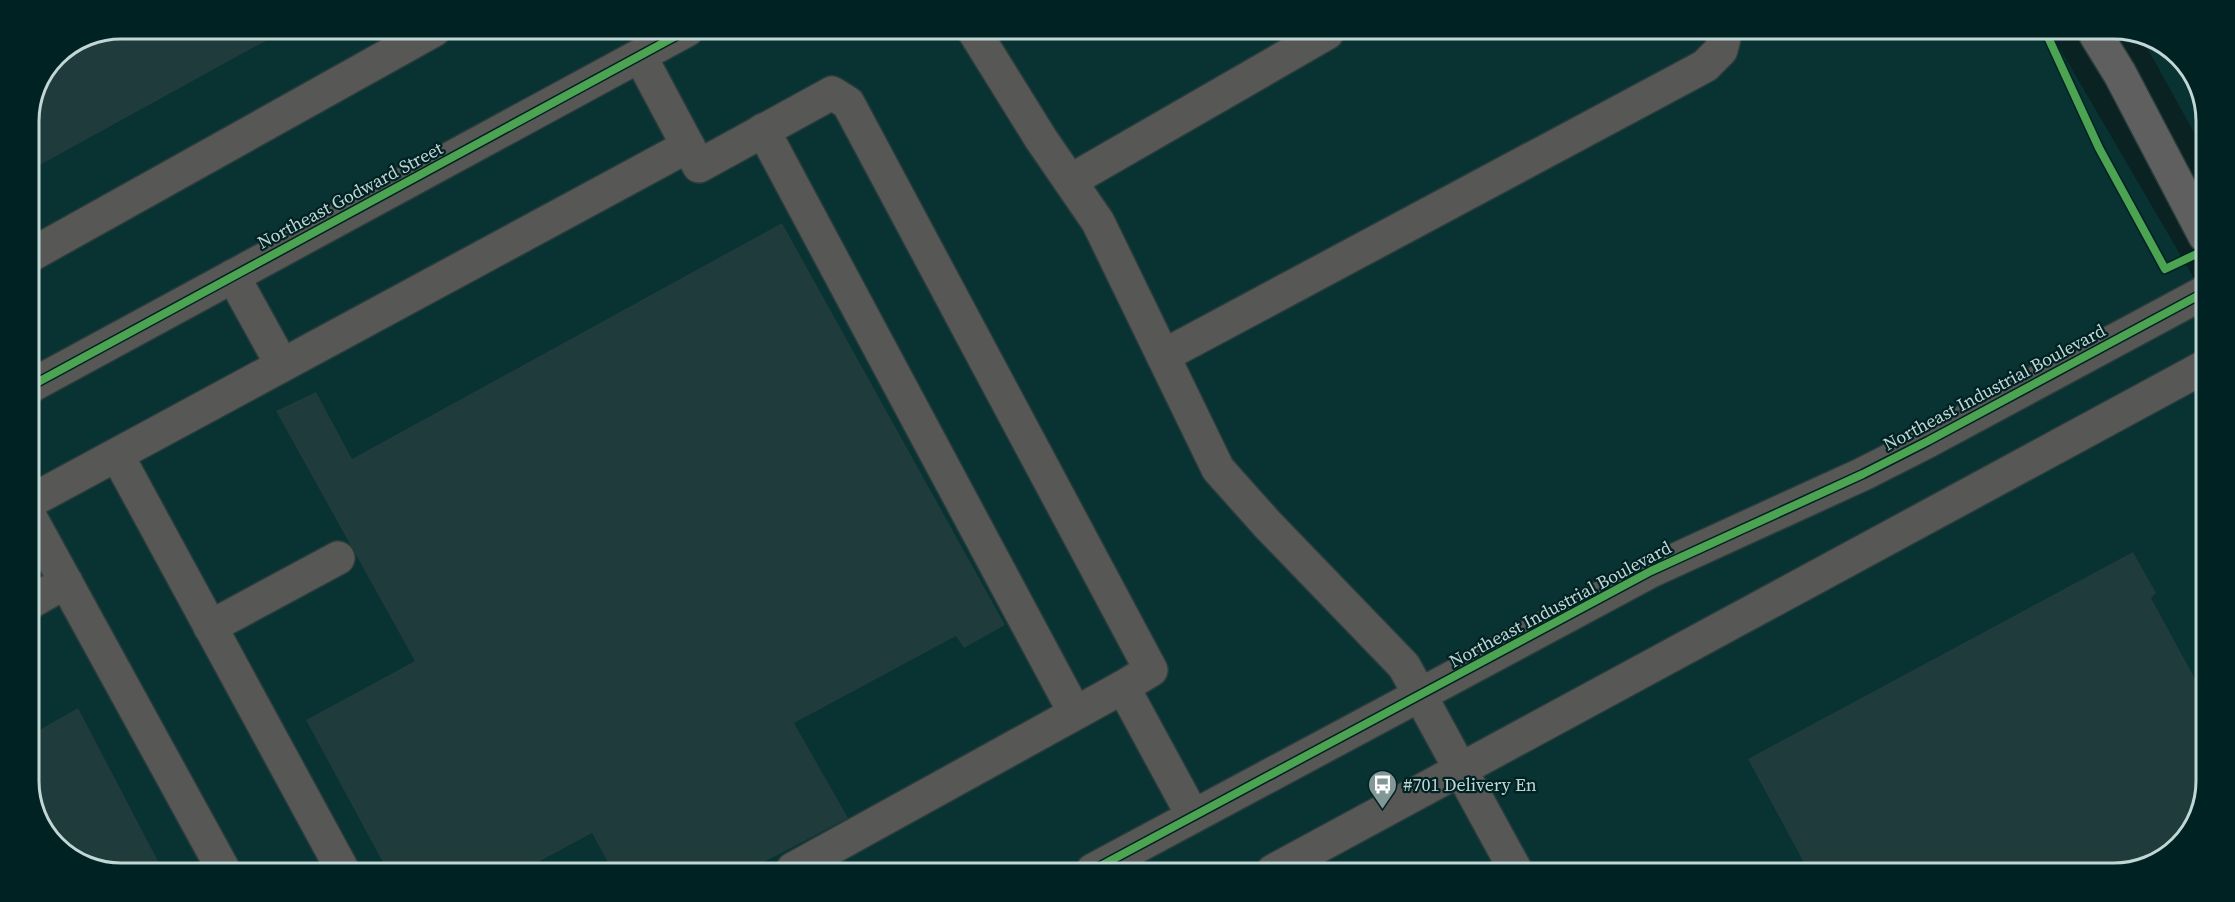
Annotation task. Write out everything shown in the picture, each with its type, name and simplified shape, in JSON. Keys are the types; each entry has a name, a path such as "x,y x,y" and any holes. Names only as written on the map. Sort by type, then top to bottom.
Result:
{"main road":[{"path":"2098,39 2120,74 2196,219"}],"street":[{"path":"39,250 418,39"},
{"name":"Northeast Godward Street","path":"39,382 671,39"},
{"path":"979,39 1098,222 1218,469 1268,525 1404,666 1511,863"},
{"path":"1070,181 1317,39"},
{"path":"1163,356 1705,66 1721,50 1724,39"},
{"path":"640,56 699,166 832,93 848,103 1150,670 804,863"},
{"path":"763,130 1075,713"},
{"path":"39,497 688,146"},
{"path":"233,276 282,365"},
{"name":"Northeast Industrial Boulevard","path":"1106,863 1651,571 1863,474 1929,441 2196,297"},
{"path":"1288,863 2196,371"},
{"path":"117,455 339,863"},
{"path":"39,532 220,863"},
{"path":"210,627 338,558"},
{"path":"39,597 66,582"},
{"path":"1123,687 1193,816"}],"shaded area":[{"path":"121,39 2054,39 2196,282 2196,781 2192,807 2179,831 2159,849 2140,859 2114,863 121,863 95,859 76,849 56,831 45,812 39,786 39,121 45,90 53,76 63,63 90,45"},
{"path":"2146,45 2172,63 2185,80 2194,105 2196,136"}],"building":[{"path":"121,39 269,39 39,165 39,121 45,90 63,63 90,45"},
{"path":"782,223 1005,625 964,648 956,636 794,723 848,818 762,863 608,863 592,833 536,863 383,863 306,720 415,661 276,411 316,392 352,459"},
{"path":"2133,552 2156,593 2151,598 2196,681 2196,781 2192,807 2185,822 2172,839 2150,855 2124,862 1804,863 1748,759"},
{"path":"78,708 159,863 121,863 95,859 85,855 63,839 50,822 41,797 39,730"}],"cycle path":[{"path":"39,382 670,39"},
{"path":"2049,39 2099,148 2165,269 2196,254"},
{"path":"1106,863 1651,571 1863,474 2196,297"}],"place":[{"name":"#701 Delivery En","path":"1382,810"}]}
